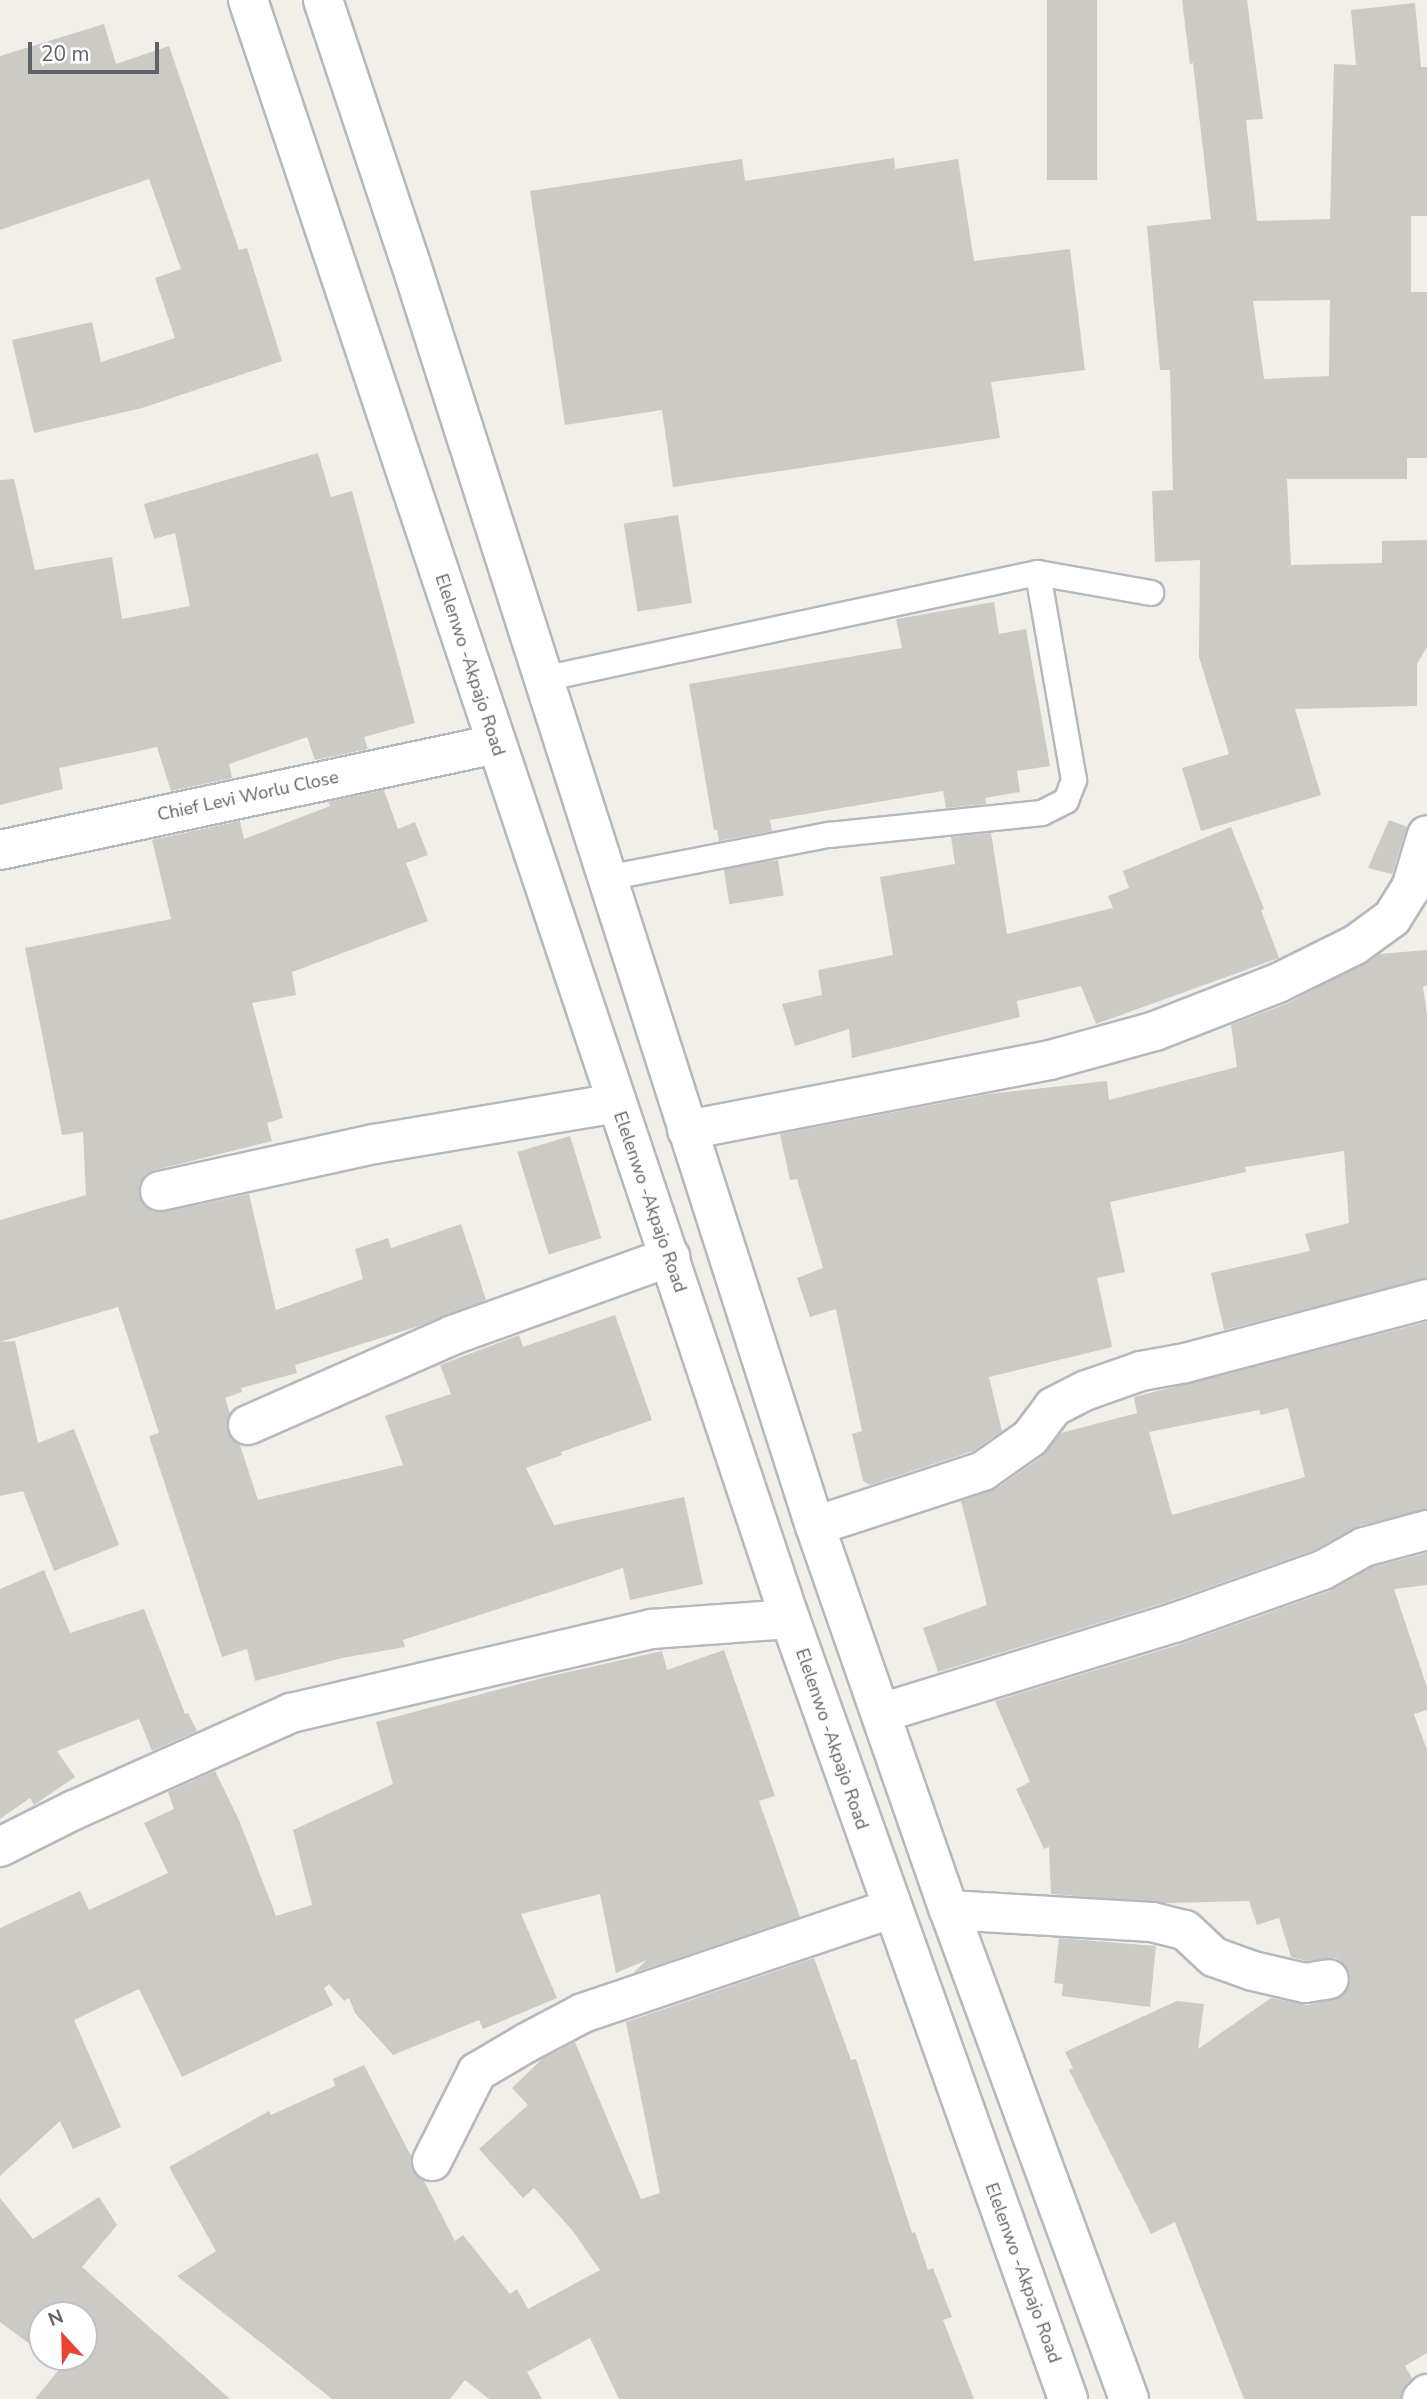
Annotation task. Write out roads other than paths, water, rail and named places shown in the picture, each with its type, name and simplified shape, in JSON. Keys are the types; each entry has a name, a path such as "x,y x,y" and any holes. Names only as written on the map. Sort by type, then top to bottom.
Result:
{"street":[{"name":"Elelenwo -Akpajo Road","path":"247,0 789,1619 1068,2399"},
{"path":"323,0 816,1527 949,1910 1129,2399"},
{"name":"Chief Levi Worlu Close","path":"0,850 496,744"},
{"path":"687,1130 1050,1060 1155,1031 1278,983 1356,945 1392,918 1411,888 1427,835"},
{"path":"160,1191 374,1144 615,1103"},
{"path":"247,1424 453,1335 670,1257"},
{"path":"816,1527 984,1471 1030,1438 1053,1406 1087,1390 1140,1371 1185,1363 1427,1299"},
{"path":"881,1713 1174,1623 1323,1570 1364,1547 1427,1530"},
{"path":"0,1847 74,1810 291,1713 651,1629 789,1619"},
{"path":"432,2161 477,2072 526,2043 583,2013 891,1909"},
{"path":"949,1910 1152,1922 1185,1930 1214,1957 1253,1971 1305,1983 1329,1979"},
{"path":"1422,2399 1427,2394"}],"lane":[{"path":"543,679 1038,573 1151,593"},
{"path":"607,878 829,835 1042,813 1066,802 1074,780 1038,573"}]}
